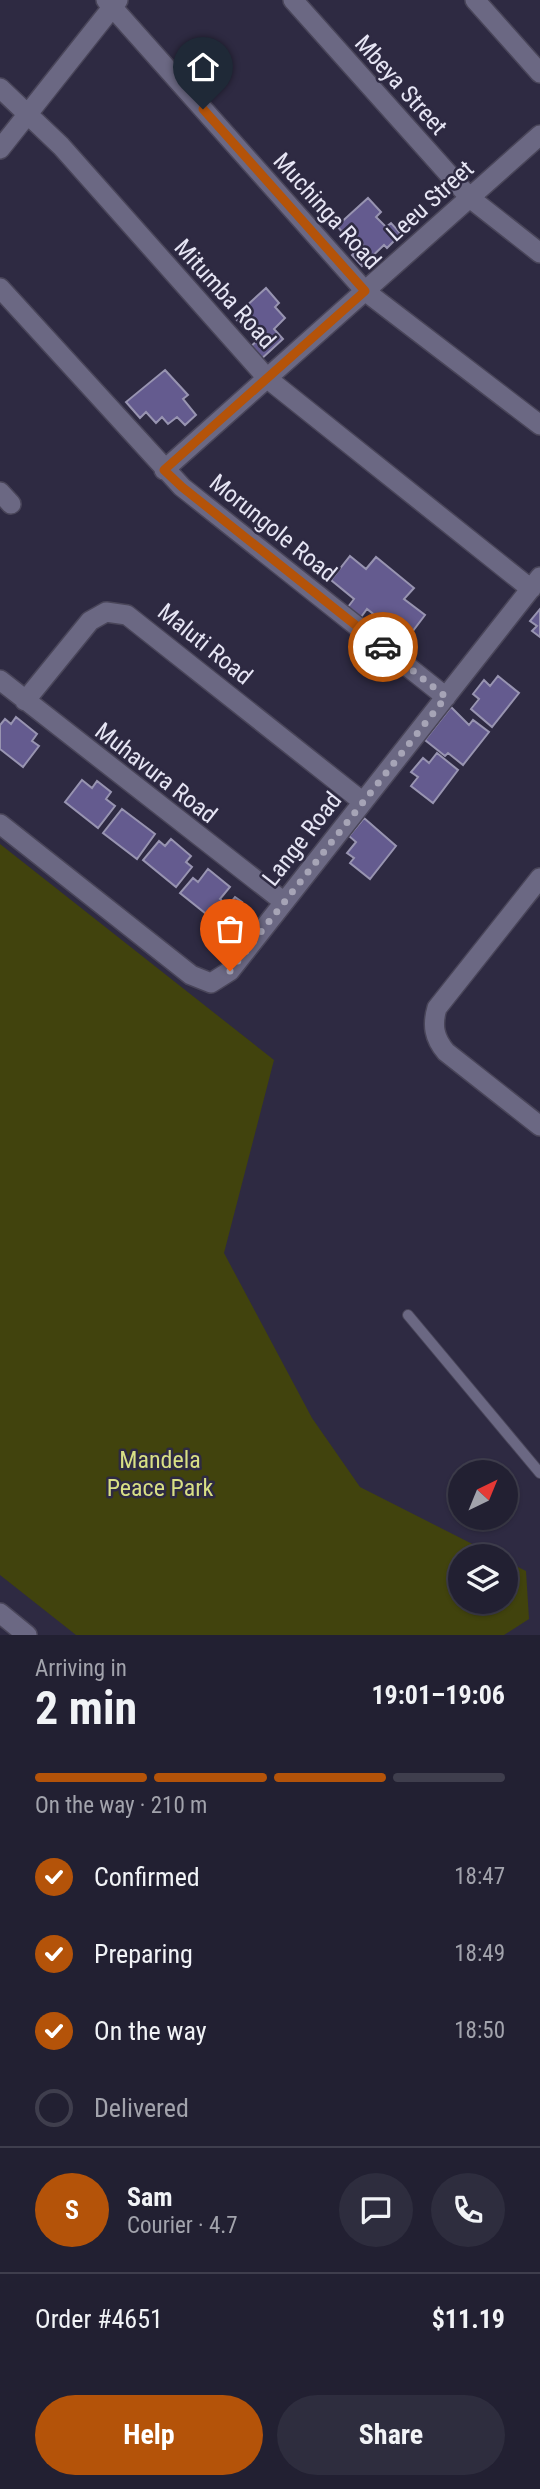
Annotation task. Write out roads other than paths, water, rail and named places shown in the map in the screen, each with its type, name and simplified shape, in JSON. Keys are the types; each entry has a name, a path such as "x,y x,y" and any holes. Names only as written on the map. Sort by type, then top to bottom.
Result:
{"street":[{"name":"Mbeya Street","path":"293,0 470,198 540,253"},
{"path":"475,0 540,73"},
{"path":"0,149 112,3"},
{"name":"Muchinga Road","path":"112,3 365,291 540,425"},
{"name":"Mitumba Road","path":"0,88 61,146 268,379 536,583"},
{"name":"Leeu Street","path":"164,470 540,135"},
{"name":"Morungole Road","path":"0,288 182,487 446,697"},
{"name":"Lange Road","path":"0,824 201,980 211,983 221,979 536,583"},
{"name":"Maluti Road","path":"25,701 90,621 106,612 127,615 363,802"},
{"name":"Muhavura Road","path":"0,680 284,902"},
{"path":"540,878 437,1007 434,1018 436,1038 446,1052 540,1126"},
{"path":"0,1613 27,1635"}],"lane":[{"path":"408,1315 540,1473"}],"park label":[{"name":"Mandela Peace Park","path":"160,1474"}]}
